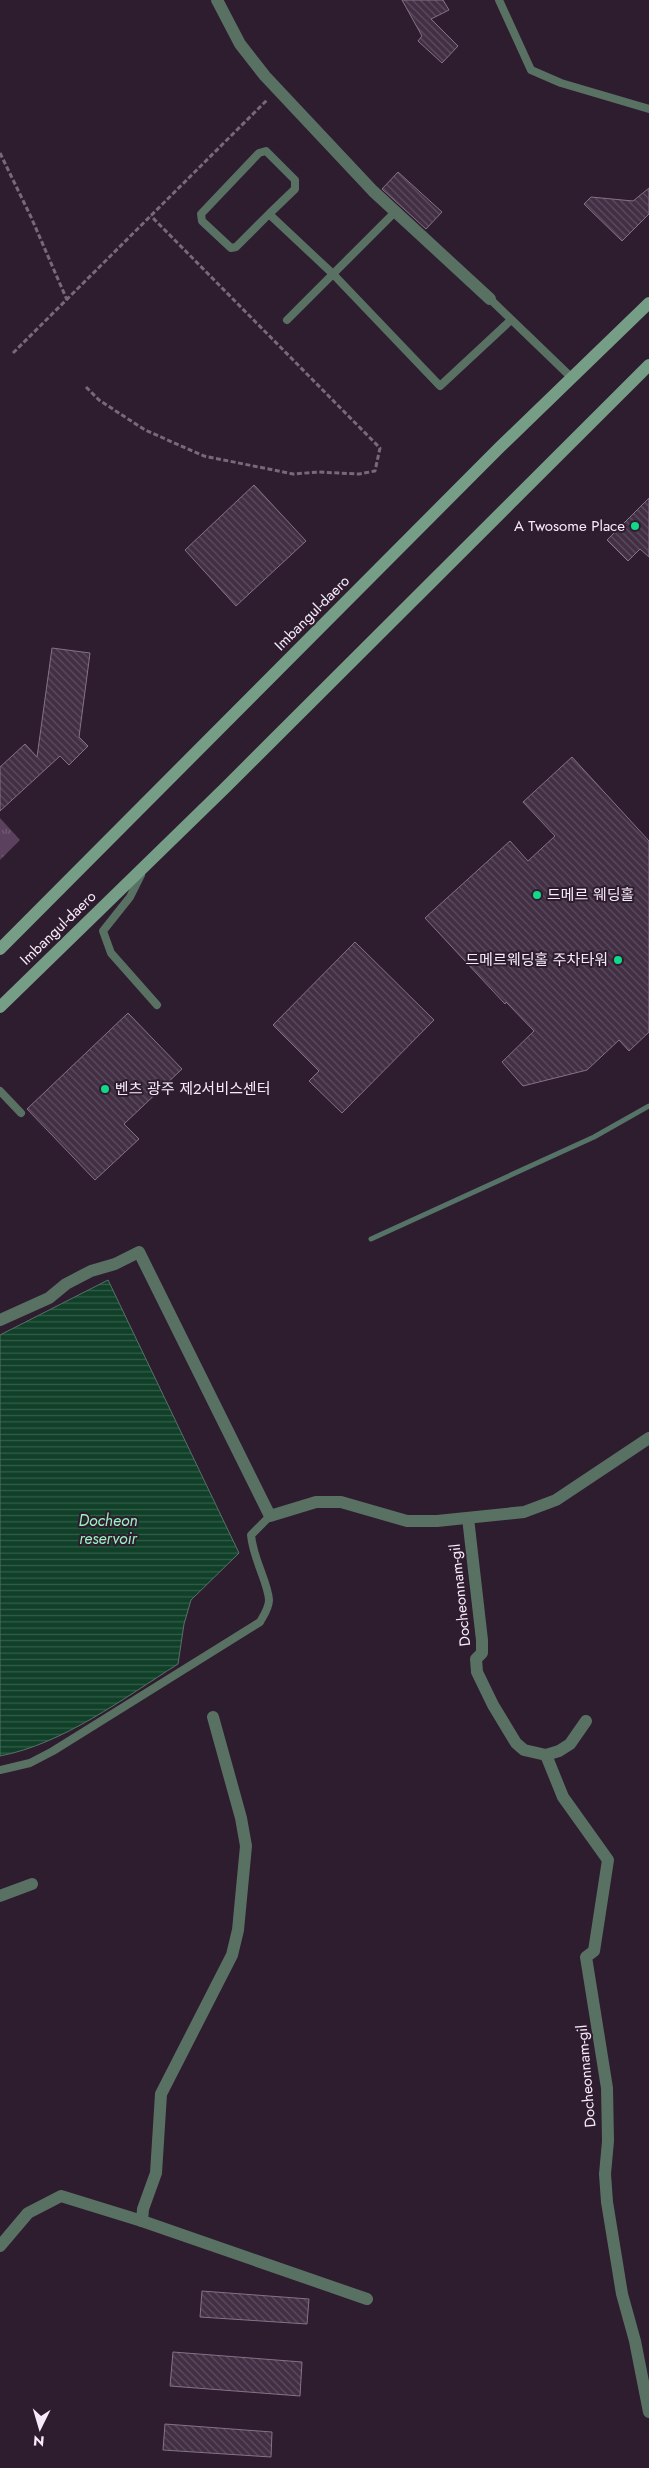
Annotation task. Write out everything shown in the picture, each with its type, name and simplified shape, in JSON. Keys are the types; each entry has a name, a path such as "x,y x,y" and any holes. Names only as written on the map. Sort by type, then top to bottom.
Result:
{"main road":[{"name":"Imbangul-daero","path":"0,949 492,455 649,303"},
{"name":"Imbangul-daero","path":"0,1007 146,865 649,365"}],"street":[{"path":"217,0 240,44 265,76 373,191 490,300"},
{"path":"0,1320 48,1298 66,1284 91,1271 115,1264 139,1252 270,1516 316,1502 341,1502 407,1521 468,1518 524,1512 556,1500 649,1438"},
{"name":"Docheonnam-gil","path":"468,1518 482,1640 482,1653 476,1660 477,1672 516,1743 524,1750 546,1756 563,1797 608,1860 594,1950 586,1957 587,1972 597,2014 607,2088 608,2141 605,2174 609,2211 622,2294 639,2358 649,2412"},
{"path":"142,2221 156,2173 161,2094 232,1955 238,1930 246,1846 241,1818 213,1717"},
{"path":"546,1756 570,1744 586,1721"},
{"path":"0,1896 32,1884"},
{"path":"0,2246 28,2212 61,2196 142,2221 367,2299"}],"lane":[{"path":"499,0 531,70 561,83 649,109"},
{"path":"266,151 295,180 295,189 269,214 236,247 231,248 202,221 201,214 259,153 266,151"},
{"path":"287,320 395,212"},
{"path":"269,214 333,274 440,386 511,320"},
{"path":"490,300 572,378"},
{"path":"146,865 130,897 104,931 111,953 157,1005"},
{"path":"0,1091 21,1113"},
{"path":"0,1770 30,1763 53,1751 260,1622 267,1610 269,1600 252,1551 251,1535 270,1516"}],"path":[{"path":"13,353 278,89"},
{"path":"0,153 32,217 66,300"},
{"path":"86,387 98,400 145,430 204,456 293,474 319,472 359,474 375,471 380,448 150,216"}],"green space":[{"path":"0,818 20,840 0,860"}],"water":[{"name":"Docheon reservoir","path":"108,1280 239,1553 191,1600 184,1624 178,1664 115,1705 70,1731 24,1750 0,1756 0,1335"}],"building":[{"path":"402,0 443,0 449,10 431,19 458,46 442,63 418,41 422,36"},
{"path":"398,172 442,212 426,229 382,189"},
{"path":"649,188 649,214 622,241 584,204 591,197 633,201"},
{"path":"254,485 306,541 236,606 185,550"},
{"name":"A Twosome Place","path":"649,498 649,557 640,549 628,561 607,540"},
{"path":"52,648 90,653 79,737 88,746 69,765 60,756 0,811 0,767 25,744 37,757"},
{"path":"572,757 649,841 649,1032 629,1051 619,1040 587,1070 523,1086 502,1062 534,1031 506,1002 505,1004 425,918 510,841 528,861 555,836 523,802"},
{"path":"355,942 434,1020 342,1113 309,1081 319,1071 273,1025"},
{"name":"벤츠 광주 제2서비스센터","path":"128,1013 182,1069 124,1124 139,1139 95,1180 27,1109"},
{"path":"202,2291 309,2299 307,2324 200,2317"},
{"path":"173,2352 302,2362 300,2396 170,2386"},
{"path":"165,2424 272,2432 271,2457 163,2450"}],"waterway":[{"path":"371,1239 594,1137 649,1106"}],"place":[{"name":"A Twosome Place","path":"635,526"},
{"name":"드메르 웨딩홀","path":"537,895"},
{"name":"드메르웨딩홀 주차타워","path":"618,960"},
{"name":"벤츠 광주 제2서비스센터","path":"105,1089"}]}
